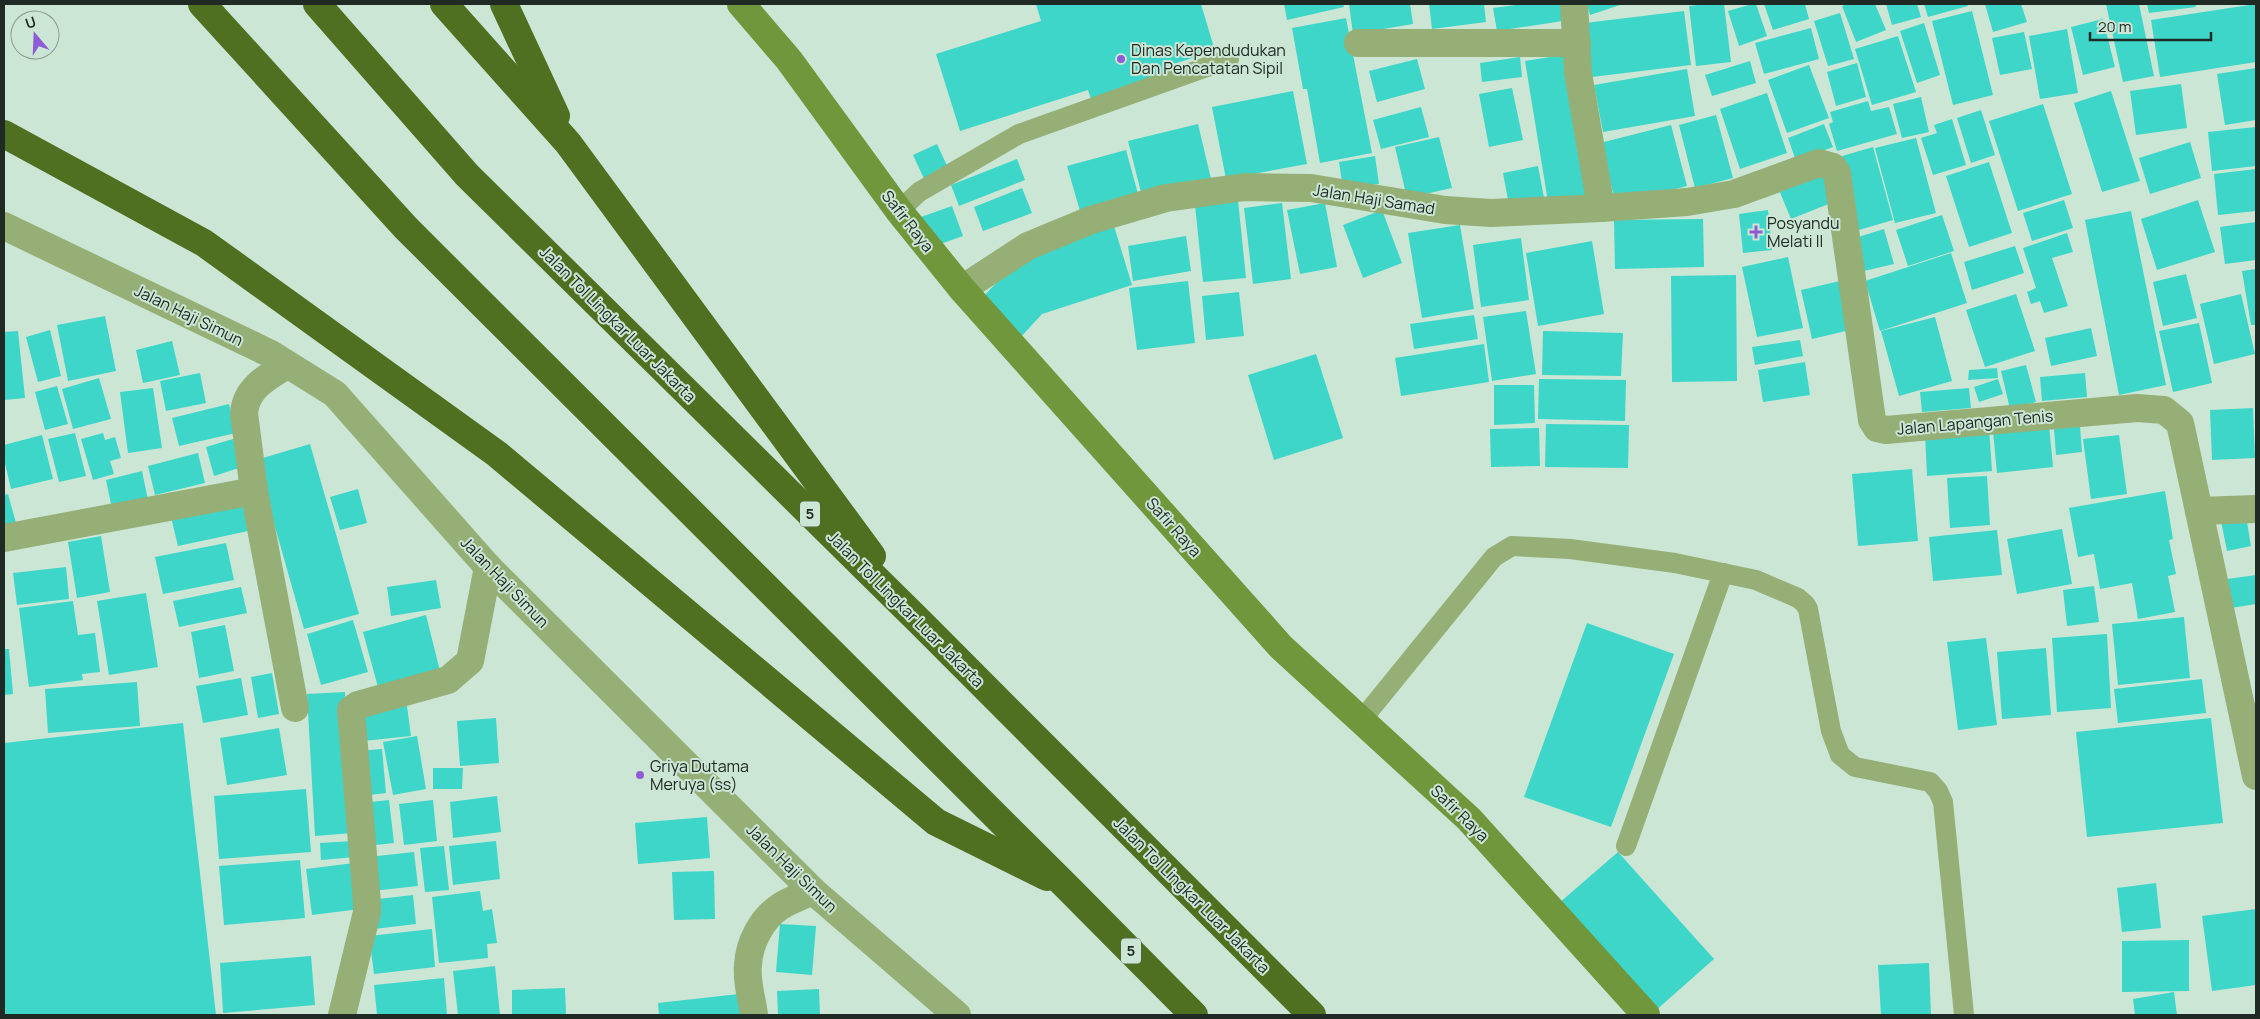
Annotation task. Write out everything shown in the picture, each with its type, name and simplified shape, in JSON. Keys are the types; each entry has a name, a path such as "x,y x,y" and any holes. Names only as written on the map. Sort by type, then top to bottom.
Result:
{"highway":[{"name":"5","path":"202,4 406,228 1194,1015"},
{"name":"Jalan Tol Lingkar Luar Jakarta","path":"317,4 467,175 922,624 1312,1015"},
{"path":"444,4 568,142 922,624"},
{"path":"504,4 568,142"},
{"path":"4,134 204,243 497,454 936,822 1068,888"}],"street":[{"name":"Safir Raya","path":"741,4 789,60 899,211 962,289 1280,647 1360,722 1469,819 1646,1015"},
{"path":"1574,4 1578,73 1601,208"},
{"path":"1358,43 1577,43"},
{"name":"Jalan Lapangan Tenis","path":"1601,208 1688,202 1734,194 1819,163 1833,167 1837,173 1872,420 1878,428 1886,430 2137,408 2164,410 2180,423 2256,776"},
{"name":"Jalan Haji Samad","path":"962,289 1028,246 1091,220 1166,198 1246,187 1311,188 1445,210 1491,213 1601,208"},
{"name":"Jalan Haji Simun","path":"4,226 271,354 335,394 488,567 813,891 957,1015"},
{"path":"287,365 258,385 245,402 244,414 254,491 295,708"},
{"path":"4,538 254,491"},
{"path":"2199,511 2256,509"},
{"path":"342,1015 367,912 351,710 358,705 448,680 470,660 488,567"},
{"path":"754,1015 747,966 758,930 780,906 813,891"}],"lane":[{"path":"899,211 919,192 1019,134 1229,59"},
{"path":"1360,722 1494,557 1512,546 1570,549 1675,563 1756,580 1798,598 1805,604 1831,731 1840,755 1855,767 1930,782 1938,790 1943,802 1964,1015"},
{"path":"1626,846 1722,573"}],"building":[{"path":"1036,4 1201,4 1215,51 1164,67 1167,79 1092,102 1088,90 960,131 936,54 1041,21"},
{"path":"1284,4 1343,4 1344,7 1287,20"},
{"path":"1349,4 1410,4 1413,24 1353,34"},
{"path":"1429,4 1484,4 1486,22 1432,29"},
{"path":"1523,4 1567,4 1569,20 1497,31 1493,8"},
{"path":"1587,4 1623,4 1590,15"},
{"path":"1724,4 1731,62 1696,66 1689,6"},
{"path":"1756,4 1767,36 1739,46 1728,11"},
{"path":"1764,4 1805,4 1809,19 1773,30"},
{"path":"1848,4 1875,4 1886,30 1856,42 1842,6"},
{"path":"1886,4 1917,4 1921,17 1892,25"},
{"path":"1924,4 1967,4 1968,6 1928,17"},
{"path":"1985,4 2021,4 2027,22 1993,32"},
{"path":"2106,4 2139,4 2154,76 2123,82"},
{"path":"2147,4 2195,4 2196,7 2149,13"},
{"path":"2256,4 2256,62 2160,77 2151,20"},
{"path":"1684,11 1691,65 1592,77 1585,23"},
{"path":"1972,11 1993,95 1953,105 1932,21"},
{"path":"1840,13 1854,59 1828,66 1814,21"},
{"path":"1346,18 1372,153 1320,163 1307,89 1303,89 1292,28"},
{"path":"2103,19 2115,67 2083,75 2071,27"},
{"path":"1924,23 1940,75 1917,83 1900,31"},
{"path":"1811,28 1819,59 1764,74 1755,43"},
{"path":"2067,29 2078,93 2040,99 2029,36"},
{"path":"2024,32 2032,69 2000,75 1992,38"},
{"path":"1898,36 1916,92 1872,105 1855,49"},
{"path":"1569,54 1594,200 1549,208 1525,61"},
{"path":"1520,57 1522,77 1482,82 1480,63"},
{"path":"1417,59 1425,89 1377,102 1369,71"},
{"path":"1750,61 1756,83 1712,96 1705,75"},
{"path":"1857,63 1866,97 1836,106 1827,72"},
{"path":"1809,65 1829,118 1787,133 1768,80"},
{"path":"2256,68 2256,120 2225,125 2217,74"},
{"path":"1687,69 1695,116 1603,132 1594,85"},
{"path":"2181,84 2187,128 2136,135 2130,91"},
{"path":"1512,88 1523,140 1489,147 1479,94"},
{"path":"1293,91 1307,164 1226,179 1212,107"},
{"path":"2111,91 2140,181 2102,192 2074,103"},
{"path":"1767,93 1787,153 1740,169 1720,109"},
{"path":"1921,97 1929,132 1902,138 1893,104"},
{"path":"1868,101 1871,111 1889,107 1897,134 1837,151 1829,124 1833,122 1830,112"},
{"path":"2043,104 2072,194 2018,211 1989,121"},
{"path":"1421,107 1429,137 1381,149 1373,120"},
{"path":"1981,110 1995,155 1971,163 1957,118"},
{"path":"1716,115 1733,178 1695,188 1679,125"},
{"path":"1952,119 1966,165 1933,175 1921,138 1937,133 1934,125"},
{"path":"1198,124 1211,179 1142,196 1128,141"},
{"path":"1824,124 1833,147 1796,161 1788,138"},
{"path":"1671,125 1687,186 1616,204 1600,143"},
{"path":"2256,127 2256,166 2212,171 2208,132"},
{"path":"1439,137 1452,188 1407,198 1395,147"},
{"path":"1916,138 1936,213 1895,223 1875,148"},
{"path":"2190,142 2201,178 2150,194 2139,158"},
{"path":"937,144 949,170 925,181 913,155"},
{"path":"1873,147 1893,220 1859,230 1839,157"},
{"path":"1126,150 1140,201 1082,218 1067,166"},
{"path":"1375,156 1379,184 1343,189 1339,162"},
{"path":"1017,159 1025,180 959,206 951,185"},
{"path":"1989,162 2012,233 1969,247 1946,176"},
{"path":"1538,166 1544,198 1509,205 1503,173"},
{"path":"2256,169 2256,211 2218,215 2214,174"},
{"path":"1825,173 1836,201 1791,219 1779,190"},
{"path":"1022,188 1032,213 983,231 974,207"},
{"path":"1238,200 1246,278 1203,282 1195,205"},
{"path":"2064,200 2073,228 2032,241 2023,213"},
{"path":"2198,200 2215,252 2157,270 2141,219"},
{"path":"1282,203 1291,279 1253,284 1244,208"},
{"path":"1325,203 1337,267 1300,274 1287,210"},
{"path":"952,206 963,236 932,247 921,217"},
{"path":"1382,210 1402,263 1363,278 1343,225"},
{"name":"Posyandu Melati II","path":"1768,210 1772,250 1743,253 1739,214"},
{"path":"2131,211 2166,385 2119,395 2085,220"},
{"path":"1942,215 1954,251 1908,266 1896,230"},
{"path":"1703,219 1704,267 1615,269 1614,220"},
{"path":"2256,222 2256,260 2225,264 2220,227"},
{"path":"1460,225 1474,309 1422,318 1408,233"},
{"path":"1114,226 1132,285 1042,314 1019,339 979,301 1022,256"},
{"path":"1884,229 1894,264 1864,271 1855,238"},
{"path":"2067,233 2073,252 2052,258 2068,306 2044,313 2040,301 2031,304 2027,292 2036,288 2023,248"},
{"path":"1186,236 1191,271 1133,281 1128,246"},
{"path":"1521,238 1529,300 1481,307 1473,245"},
{"path":"1592,241 1604,314 1538,326 1526,253"},
{"path":"2015,246 2024,273 1972,290 1964,262"},
{"path":"1951,253 1967,303 1880,331 1865,281"},
{"path":"1788,257 1803,328 1757,337 1742,267"},
{"path":"2256,269 2256,325 2251,325 2242,271"},
{"path":"2186,274 2197,318 2163,326 2153,282"},
{"path":"1736,275 1737,381 1672,382 1671,276"},
{"path":"1188,281 1195,343 1137,350 1129,288"},
{"path":"1840,281 1850,330 1812,339 1801,290"},
{"path":"1239,292 1244,336 1206,340 1202,296"},
{"path":"2016,294 2035,351 1985,367 1966,310"},
{"path":"2241,294 2255,354 2214,364 2200,304"},
{"path":"1526,311 1536,374 1492,381 1483,317"},
{"path":"1474,315 1478,339 1414,349 1410,324"},
{"path":"105,316 116,371 68,381 57,325"},
{"path":"1935,317 1952,381 1899,396 1881,331"},
{"path":"2199,323 2212,383 2173,392 2159,331"},
{"path":"2091,328 2097,356 2051,366 2045,338"},
{"path":"50,330 61,376 38,382 26,337"},
{"path":"18,331 25,398 4,400 4,332"},
{"path":"1543,331 1623,333 1621,376 1542,375"},
{"path":"1800,340 1803,356 1755,365 1752,347"},
{"path":"172,341 180,375 143,383 136,350"},
{"path":"1484,344 1489,382 1401,396 1395,358"},
{"path":"1316,354 1343,438 1274,460 1248,375"},
{"path":"1805,362 1810,395 1763,402 1758,370"},
{"path":"2026,365 2036,402 2010,409 2001,371"},
{"path":"1997,368 1998,378 1968,380 1969,370"},
{"path":"200,373 206,403 166,411 160,381"},
{"path":"2085,373 2087,397 2042,401 2040,377"},
{"path":"99,378 111,419 73,429 62,389"},
{"path":"1539,379 1626,380 1625,421 1538,419"},
{"path":"1998,379 2003,394 1979,402 1974,387"},
{"path":"1494,385 1534,385 1535,423 1494,425"},
{"path":"57,386 68,424 45,430 35,392"},
{"path":"153,388 162,448 128,453 120,392"},
{"path":"1969,388 1971,408 1922,412 1920,392"},
{"path":"229,404 236,433 179,446 172,418"},
{"path":"2253,408 2255,458 2212,460 2210,410"},
{"path":"1546,424 1629,425 1628,468 1545,467"},
{"path":"2049,425 2053,467 1997,473 1993,431"},
{"path":"2080,426 2082,452 2056,455 2054,429"},
{"path":"1539,428 1540,466 1491,467 1490,429"},
{"path":"1989,428 1992,471 1927,476 1925,433"},
{"path":"75,433 86,476 59,482 48,439"},
{"path":"103,433 105,440 115,437 121,458 110,461 114,474 93,480 81,439"},
{"path":"42,435 53,479 11,489 4,459 4,445"},
{"path":"2119,435 2127,494 2091,499 2083,439"},
{"path":"233,439 242,467 214,476 206,447"},
{"path":"310,444 359,614 304,629 256,460"},
{"path":"198,453 205,483 155,495 148,466"},
{"path":"1912,469 1918,541 1858,546 1852,474"},
{"path":"142,471 148,500 112,509 106,480"},
{"path":"1987,476 1990,525 1950,528 1947,478"},
{"path":"358,489 367,523 340,530 330,497"},
{"path":"2165,491 2173,539 2169,540 2176,574 2168,576 2175,612 2138,619 2132,583 2100,589 2094,554 2078,557 2069,508"},
{"path":"8,494 16,523 4,526 4,495"},
{"path":"242,502 248,531 178,546 171,517"},
{"path":"2246,516 2251,546 2227,551 2221,521"},
{"path":"2062,529 2072,584 2017,594 2007,539"},
{"path":"1997,530 2002,575 1933,581 1929,537"},
{"path":"101,536 110,592 77,598 68,542"},
{"path":"226,543 234,580 163,594 155,557"},
{"path":"66,567 69,599 17,605 13,573"},
{"path":"2256,575 2256,604 2231,608 2227,579"},
{"path":"436,580 441,608 391,616 387,587"},
{"path":"2094,586 2099,622 2067,626 2063,590"},
{"path":"241,587 247,613 179,627 173,601"},
{"path":"146,593 158,667 109,675 97,601"},
{"path":"73,601 78,635 95,633 100,672 82,674 83,680 29,687 19,608"},
{"path":"426,615 441,675 379,691 363,632"},
{"path":"2184,617 2190,678 2118,685 2112,624"},
{"path":"353,620 368,672 321,685 307,634"},
{"path":"1587,623 1674,654 1611,827 1524,797"},
{"path":"225,625 234,671 199,678 191,632"},
{"path":"2107,634 2111,708 2057,712 2052,638"},
{"path":"1986,638 1997,725 1958,730 1947,642"},
{"path":"2046,648 2051,715 2002,719 1997,652"},
{"path":"4,649 9,649 13,694 4,695"},
{"path":"272,673 279,714 258,718 251,677"},
{"path":"241,678 248,715 203,723 196,686"},
{"path":"2202,679 2206,713 2118,723 2114,689"},
{"path":"137,682 140,726 48,733 45,689"},
{"path":"345,692 353,833 315,836 307,694"},
{"path":"407,706 411,736 363,741 360,712"},
{"path":"496,718 499,763 460,766 457,721"},
{"path":"2211,718 2223,823 2087,837 2076,732"},
{"path":"183,723 216,1015 4,1015 4,743"},
{"path":"279,728 287,775 227,785 220,738"},
{"path":"417,736 426,789 393,795 383,742"},
{"path":"382,749 386,793 362,796 357,751"},
{"path":"433,768 463,768 462,789 433,789"},
{"path":"306,789 311,852 219,859 214,796"},
{"path":"497,796 501,832 453,838 450,802"},
{"path":"389,800 394,843 367,846 362,803"},
{"path":"433,800 437,841 404,845 399,804"},
{"path":"707,817 710,858 638,864 635,823"},
{"path":"353,841 355,857 321,860 320,843"},
{"path":"496,841 500,879 453,885 449,846"},
{"path":"444,846 449,890 425,892 420,848"},
{"path":"414,852 418,886 372,891 368,857"},
{"path":"1618,852 1714,959 1654,1012 1558,904"},
{"path":"300,860 305,918 224,925 219,866"},
{"path":"354,863 360,909 312,915 306,869"},
{"path":"714,871 715,919 674,920 672,872"},
{"path":"2156,883 2161,928 2122,932 2117,888"},
{"path":"480,891 483,911 492,909 497,943 487,944 488,958 439,963 432,897"},
{"path":"413,895 416,924 374,929 370,900"},
{"path":"2256,909 2256,985 2212,991 2202,916"},
{"path":"780,924 816,926 812,975 776,972"},
{"path":"432,929 435,967 374,974 369,936"},
{"path":"2189,940 2189,991 2122,992 2122,941"},
{"path":"311,956 315,1005 223,1013 220,963"},
{"path":"1929,963 1931,1015 1881,1015 1878,965"},
{"path":"495,966 500,1015 458,1015 453,971"},
{"path":"444,978 447,1015 377,1015 374,985"},
{"path":"565,988 566,1015 512,1015 512,990"},
{"path":"819,989 820,1015 778,1015 777,991"},
{"path":"2174,992 2177,1015 2135,1015 2133,999"},
{"path":"748,993 751,1015 659,1015 658,1003"}],"place":[{"name":"Dinas Kependudukan Dan Pencatatan Sipil","path":"1121,59"},
{"name":"Posyandu Melati II","path":"1756,232"},
{"name":"Griya Dutama Meruya (ss)","path":"640,775"}]}
